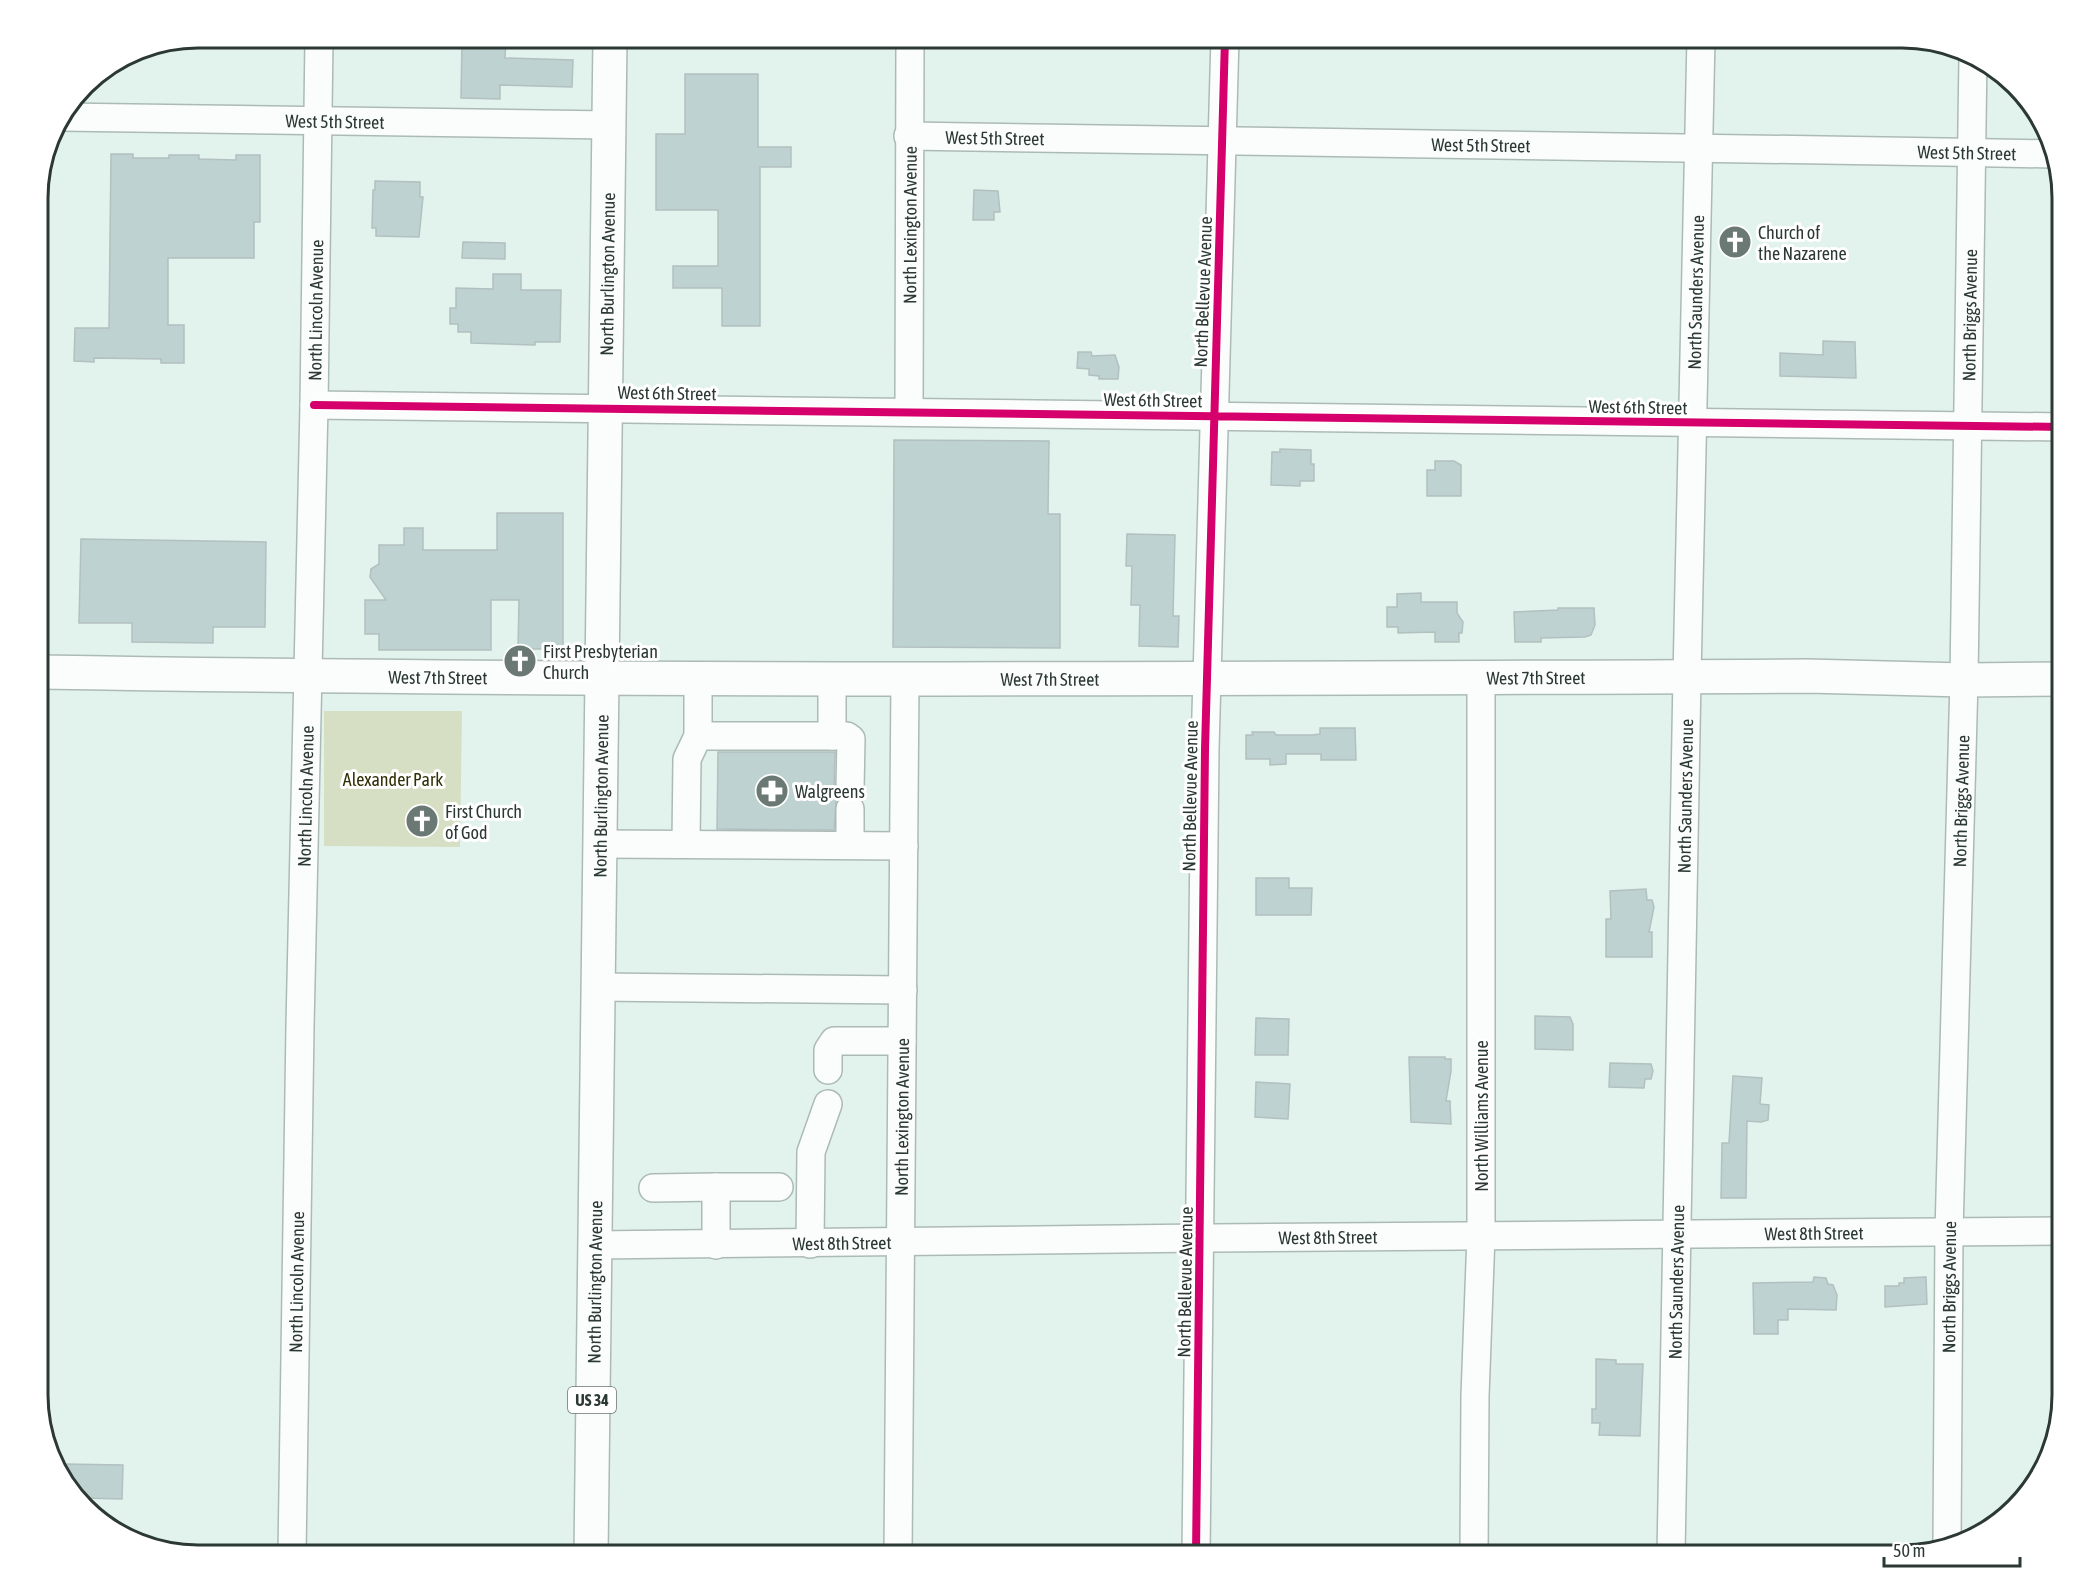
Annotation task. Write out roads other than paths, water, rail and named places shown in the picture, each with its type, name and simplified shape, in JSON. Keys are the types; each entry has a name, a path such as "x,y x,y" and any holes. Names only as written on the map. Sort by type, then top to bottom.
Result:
{"main road":[{"name":"North Burlington Avenue","path":"591,1545 610,48"},
{"name":"West 7th Street","path":"48,672 602,678 1807,676 1964,680 2052,679"}],"street":[{"name":"North Lincoln Avenue","path":"292,1545 319,48"},
{"name":"North Lexington Avenue","path":"909,411 910,48"},
{"name":"North Bellevue Avenue","path":"1196,1545 1207,677 1225,48"},
{"name":"North Saunders Avenue","path":"1671,1545 1701,48"},
{"name":"North Briggs Avenue","path":"1947,1538 1949,1232 1964,680 1972,65"},
{"name":"West 5th Street","path":"72,117 609,125"},
{"name":"West 5th Street","path":"908,136 2045,154"},
{"name":"West 6th Street","path":"314,405 2052,427"},
{"name":"North Williams Avenue","path":"1474,1545 1475,1396 1481,1235 1481,677"},
{"path":"686,843 687,759 698,736 698,678"},
{"path":"832,678 832,736"},
{"name":"North Lexington Avenue","path":"898,1545 905,678"},
{"path":"698,736 847,736 850,739 850,845"},
{"path":"599,844 904,846"},
{"path":"597,987 903,990"},
{"path":"828,1070 828,1050 834,1041 902,1041"},
{"path":"810,1244 811,1152 828,1104"},
{"path":"716,1187 716,1245"},
{"path":"652,1188 779,1187"},
{"name":"West 8th Street","path":"594,1245 2052,1231"}],"place":[{"name":"Church of the Nazarene","path":"1735,242"},
{"name":"First Presbyterian Church","path":"520,661"},
{"name":"Walgreens","path":"772,791"},
{"name":"First Church of God","path":"422,821"}],"park label":[{"name":"Alexander Park","path":"393,779"}]}
